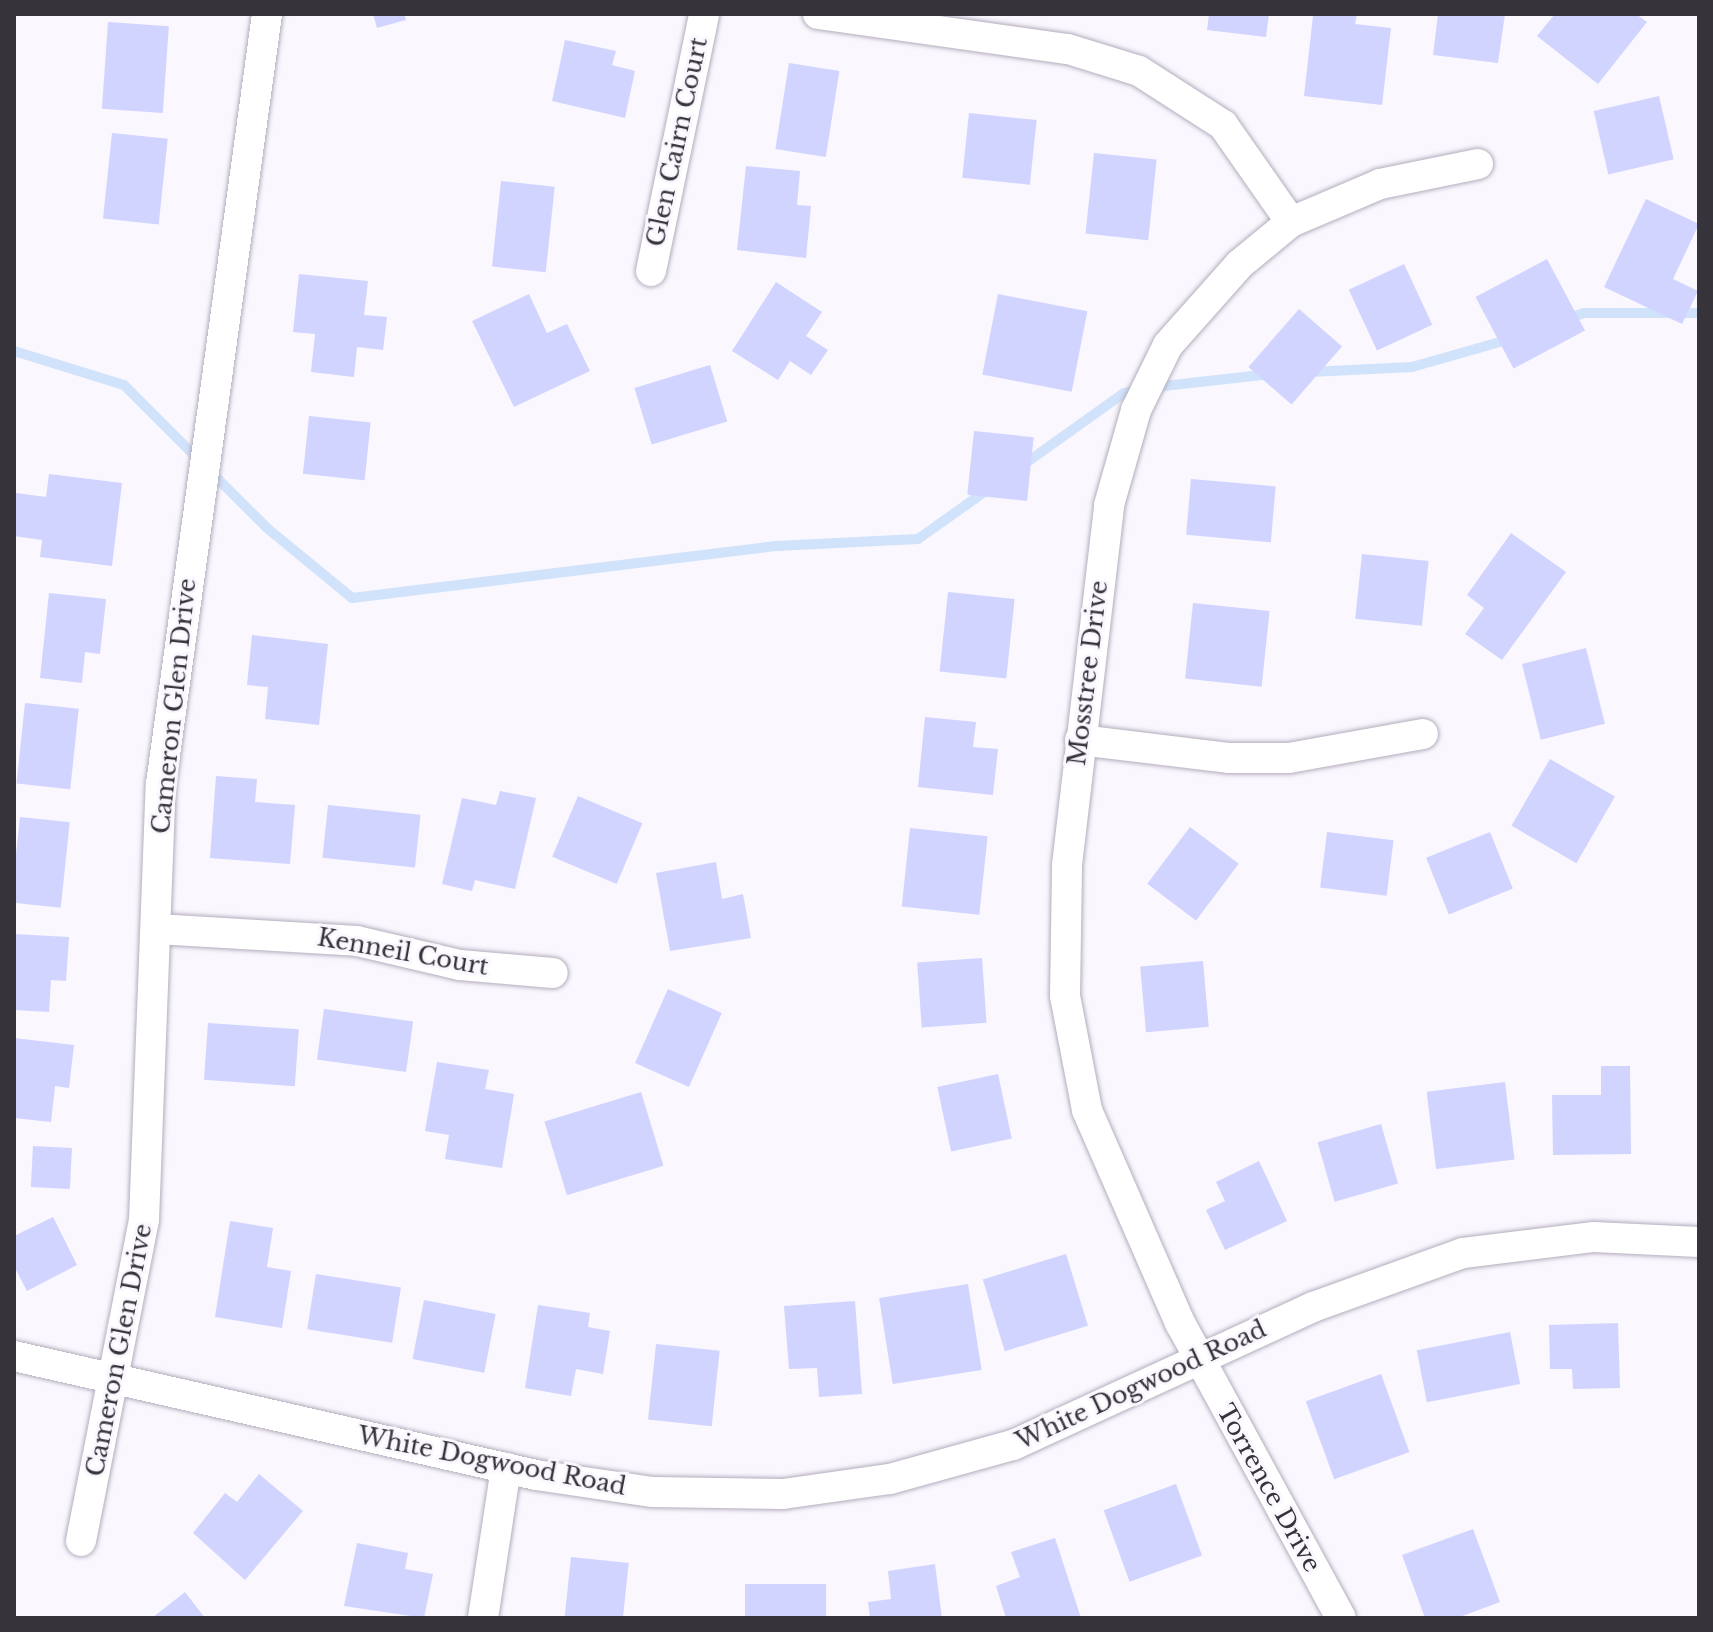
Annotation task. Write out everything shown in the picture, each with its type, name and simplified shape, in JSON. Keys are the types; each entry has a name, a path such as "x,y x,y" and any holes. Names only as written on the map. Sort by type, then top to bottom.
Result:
{"street":[{"name":"Cameron Glen Drive","path":"81,1541 116,1381 144,1220 163,770 267,14"},
{"name":"Glen Cairn Court","path":"651,271 704,14"},
{"path":"818,14 1068,49 1139,71 1223,125 1291,222"},
{"name":"Mosstree Drive","path":"1198,1358 1112,1175 1073,1055 1062,934 1080,740 1109,505 1136,410 1168,345 1195,309 1291,222 1380,184 1478,164"},
{"path":"1080,740 1228,758 1289,758 1423,734"},
{"name":"Kenneil Court","path":"157,929 357,941 460,965 553,973"},
{"name":"White Dogwood Road","path":"14,1356 506,1468 590,1484 721,1496 840,1488 1013,1445 1313,1307 1463,1253 1594,1237 1699,1242"},
{"name":"Torrence Drive","path":"1198,1358 1341,1618"},
{"path":"483,1618 506,1468"}],"building":[{"path":"373,14 404,14 406,20 377,28"},
{"path":"1209,14 1269,14 1266,37 1207,30"},
{"path":"1357,14 1355,24 1391,28 1382,105 1304,96 1313,16"},
{"path":"1438,14 1505,14 1498,63 1433,55"},
{"path":"1555,14 1636,14 1647,22 1598,84 1537,36"},
{"path":"108,22 169,26 163,113 102,109"},
{"path":"565,40 616,51 612,65 635,71 625,118 552,101"},
{"path":"789,63 839,71 826,157 775,149"},
{"path":"1659,96 1674,159 1608,174 1594,111"},
{"path":"969,113 1037,120 1030,185 962,178"},
{"path":"112,133 168,139 159,224 103,219"},
{"path":"1094,153 1157,160 1148,240 1086,234"},
{"path":"746,166 800,171 797,205 811,206 806,258 737,250"},
{"path":"501,181 555,187 546,272 492,267"},
{"path":"1646,199 1699,224 1673,279 1698,291 1682,324 1604,287"},
{"path":"1547,259 1585,331 1514,369 1475,297"},
{"path":"1404,264 1432,325 1377,351 1349,290"},
{"path":"299,274 368,281 364,315 387,317 383,350 357,347 354,377 311,372 315,334 293,332"},
{"path":"776,282 822,312 806,336 828,350 811,375 790,361 778,380 732,351"},
{"path":"529,294 547,333 567,324 590,371 514,407 472,321"},
{"path":"998,294 1087,311 1072,392 982,374"},
{"path":"1299,309 1342,346 1292,405 1248,367"},
{"path":"710,365 727,421 652,445 634,388"},
{"path":"309,416 371,422 365,480 303,474"},
{"path":"974,431 1034,437 1027,501 967,495"},
{"path":"49,474 122,483 112,566 40,557 42,540 14,536 16,493 46,497"},
{"path":"1191,479 1276,486 1271,542 1186,535"},
{"path":"1511,533 1566,572 1502,660 1465,634 1484,608 1467,595"},
{"path":"1362,554 1429,561 1422,626 1355,619"},
{"path":"948,592 1015,599 1006,679 940,672"},
{"path":"49,593 106,599 100,654 85,652 82,683 40,678"},
{"path":"1193,603 1270,611 1262,687 1185,679"},
{"path":"252,635 328,644 319,725 265,719 268,687 247,685"},
{"path":"1586,648 1605,724 1541,740 1522,664"},
{"path":"25,703 79,709 70,789 17,784"},
{"path":"925,717 976,722 973,747 998,749 993,795 918,787"},
{"path":"1550,759 1615,797 1576,863 1512,826"},
{"path":"216,776 257,779 255,802 295,805 290,864 210,858"},
{"path":"500,791 536,798 515,889 475,880 472,891 442,884 462,798 496,805"},
{"path":"578,796 642,823 617,884 552,857"},
{"path":"328,805 420,815 415,867 322,858"},
{"path":"20,817 70,822 61,908 14,903"},
{"path":"1190,827 1239,864 1196,920 1147,884"},
{"path":"910,828 988,836 979,915 902,907"},
{"path":"1327,832 1394,840 1387,896 1320,888"},
{"path":"1490,832 1513,889 1449,914 1426,858"},
{"path":"716,862 722,899 743,894 751,938 670,951 656,873"},
{"path":"14,934 69,937 66,981 51,980 49,1012 14,1010"},
{"path":"982,958 987,1023 922,1027 917,963"},
{"path":"1203,961 1209,1027 1146,1032 1140,966"},
{"path":"668,989 722,1013 689,1087 635,1063"},
{"path":"324,1009 413,1022 406,1072 317,1060"},
{"path":"208,1023 299,1029 295,1086 204,1080"},
{"path":"14,1038 74,1045 69,1088 55,1086 51,1122 14,1118"},
{"path":"437,1062 489,1070 485,1089 514,1094 502,1168 445,1159 449,1135 425,1131"},
{"path":"1601,1066 1630,1066 1631,1154 1553,1155 1552,1095 1601,1095"},
{"path":"998,1074 1012,1139 951,1151 937,1087"},
{"path":"1505,1082 1515,1159 1436,1169 1427,1092"},
{"path":"641,1092 664,1166 567,1195 544,1122"},
{"path":"1381,1124 1398,1184 1335,1202 1318,1142"},
{"path":"33,1146 72,1148 70,1189 31,1187"},
{"path":"1259,1161 1287,1221 1225,1250 1206,1210 1225,1201 1216,1182"},
{"path":"53,1217 77,1265 27,1291 14,1266 14,1236"},
{"path":"230,1221 273,1228 267,1267 291,1271 282,1328 215,1317"},
{"path":"1066,1254 1088,1326 1005,1351 983,1279"},
{"path":"316,1274 401,1287 392,1343 307,1329"},
{"path":"968,1284 982,1370 893,1384 879,1298"},
{"path":"424,1300 496,1314 484,1373 413,1359"},
{"path":"855,1301 862,1394 819,1397 817,1368 789,1369 784,1306"},
{"path":"538,1305 590,1313 588,1327 610,1331 603,1374 576,1369 571,1396 525,1388"},
{"path":"1618,1323 1620,1388 1573,1389 1572,1369 1550,1369 1549,1325"},
{"path":"1510,1332 1520,1384 1427,1402 1417,1350"},
{"path":"656,1344 720,1351 712,1426 648,1420"},
{"path":"1381,1374 1409,1452 1334,1479 1306,1401"},
{"path":"259,1474 303,1511 245,1580 193,1533 225,1493 237,1502"},
{"path":"1176,1484 1202,1555 1130,1582 1104,1510"},
{"path":"1473,1529 1500,1602 1457,1618 1425,1618 1402,1555"},
{"path":"1055,1538 1081,1618 1006,1618 996,1586 1020,1577 1011,1552"},
{"path":"357,1543 408,1553 405,1569 433,1574 424,1618 344,1606"},
{"path":"571,1557 629,1563 623,1618 565,1618"},
{"path":"935,1564 942,1618 870,1618 868,1602 891,1599 888,1571"},
{"path":"745,1584 826,1584 826,1618 745,1618"},
{"path":"185,1592 205,1618 152,1618"}],"waterway":[{"path":"1566,319 1584,313 1699,313"},
{"path":"1310,372 1412,367 1514,338"},
{"path":"14,351 124,385 267,528 352,598 777,546 918,539 990,488"},
{"path":"1155,387 1270,374"},
{"path":"1023,465 1124,393 1139,390"}]}
